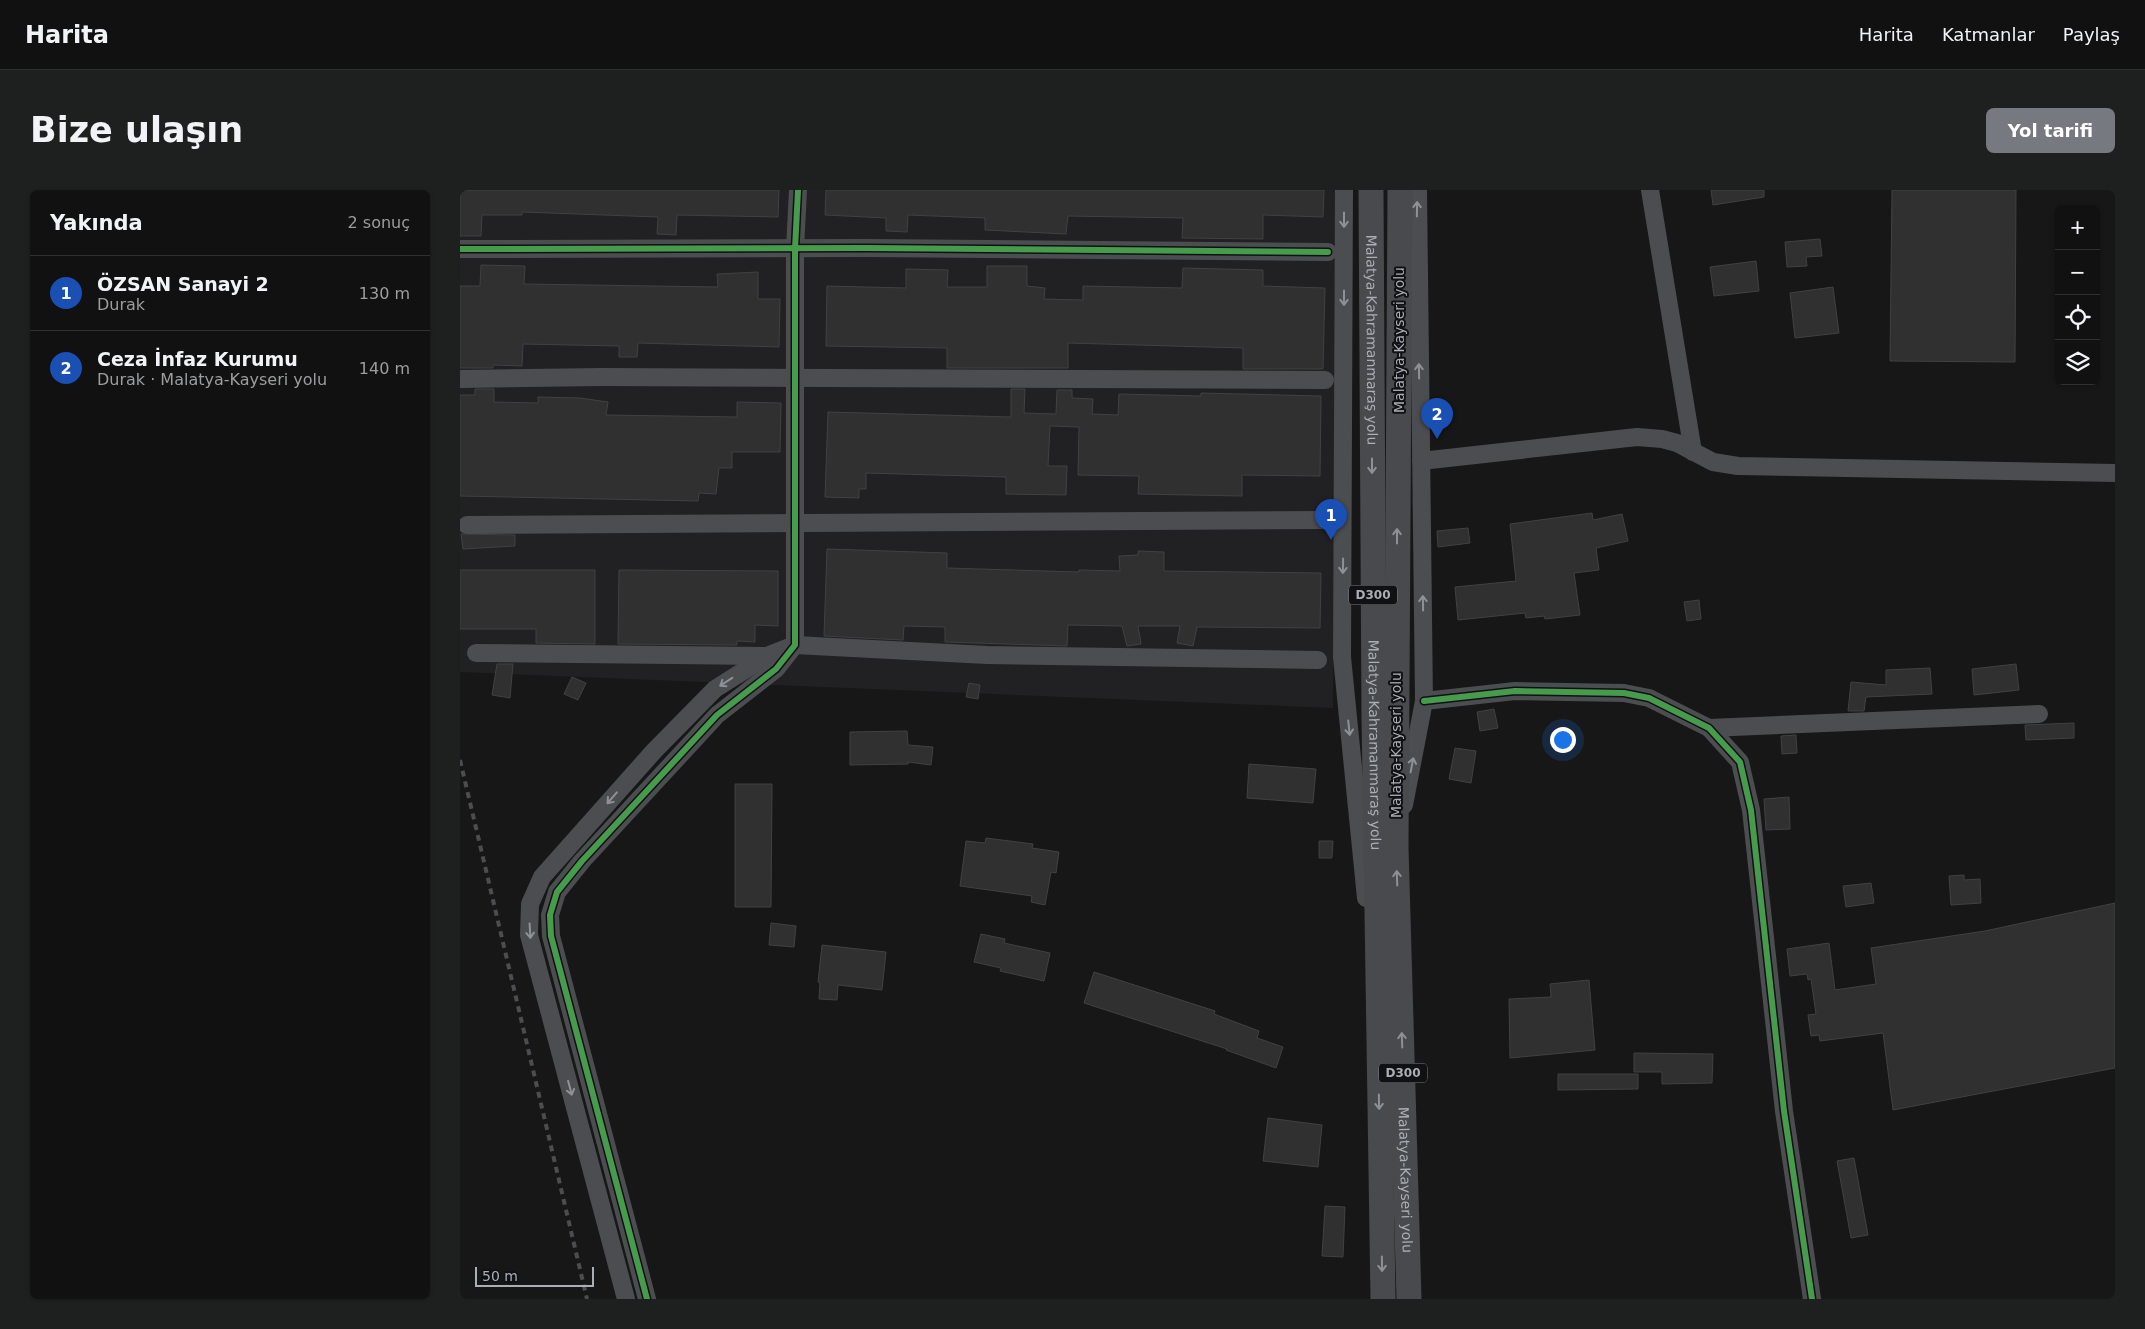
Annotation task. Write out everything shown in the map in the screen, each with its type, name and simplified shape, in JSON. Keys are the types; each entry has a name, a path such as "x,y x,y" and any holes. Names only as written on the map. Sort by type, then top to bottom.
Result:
{"highway":[{"name":"Malatya-Kahramanmaraş yolu","path":"1372,190 1374,718 1383,1299"},
{"name":"Malatya-Kayseri yolu","path":"1400,190 1396,847 1408,1299"}],"street":[{"path":"647,1299 551,936 550,915 557,892 582,862 718,715 776,669 795,645 795,249 798,190"},
{"path":"1344,190 1342,657 1377,1001"},
{"path":"1396,847 1424,700 1418,190"},
{"path":"1650,190 1693,452"},
{"path":"460,249 1328,252"},
{"path":"460,379 796,377 1325,380"},
{"path":"1420,461 1636,437 1662,439 1677,443 1713,462 1738,466 2115,472"},
{"path":"467,525 1324,520"},
{"path":"626,1299 529,935 530,904 542,877 654,750 715,689 767,656 795,645 987,655 1318,660"},
{"path":"476,653 767,656"},
{"path":"1424,700 1515,691 1624,693 1649,698 1709,728 1740,762 1751,810 1784,1111 1812,1299"},
{"path":"1709,728 2039,714"}],"shaded area":[{"path":"460,190 1336,190 1333,708 460,672"}],"building":[{"path":"460,190 779,190 778,217 677,215 676,235 657,234 658,217 522,212 522,215 482,215 481,236 460,236"},
{"path":"826,190 1324,190 1323,217 1263,215 1263,239 1182,238 1183,218 1068,216 1066,234 985,230 985,218 908,215 907,232 886,231 886,218 825,215"},
{"path":"1711,190 1764,190 1764,197 1713,205"},
{"path":"1892,190 2016,190 2015,362 1890,361"},
{"path":"1820,239 1822,256 1806,257 1807,266 1787,267 1785,242"},
{"path":"1756,261 1759,291 1714,296 1710,267"},
{"path":"481,265 525,266 524,284 718,287 717,274 758,272 758,299 780,299 779,347 638,343 637,357 619,357 619,346 523,344 522,366 493,365 493,368 460,368 460,286 480,286"},
{"path":"987,266 1027,266 1027,286 1045,288 1044,299 1083,300 1083,286 1182,288 1183,268 1263,270 1263,286 1325,288 1323,369 1243,369 1243,348 1068,343 1068,368 947,368 947,348 826,346 827,286 906,288 906,269 948,270 947,287 987,287"},
{"path":"1833,287 1839,333 1795,338 1790,293"},
{"path":"475,389 494,389 494,402 538,403 538,397 580,398 608,402 606,415 737,417 737,402 781,403 780,452 732,452 732,468 719,468 716,494 699,493 698,501 460,496 460,395 475,395"},
{"path":"1011,389 1025,389 1024,413 1056,414 1057,390 1072,390 1072,398 1093,399 1092,414 1118,415 1119,394 1201,396 1201,393 1321,396 1320,476 1242,475 1242,496 1138,494 1139,476 1078,475 1079,427 1050,426 1048,466 1067,466 1066,495 1006,494 1006,477 866,473 866,489 859,489 859,498 825,497 828,412 1011,417"},
{"path":"1592,513 1593,520 1622,514 1628,541 1596,548 1599,570 1574,573 1580,615 1545,619 1544,616 1526,618 1525,613 1458,620 1455,587 1516,581 1510,524"},
{"path":"1468,528 1470,543 1438,547 1437,531"},
{"path":"461,534 515,535 515,546 463,549"},
{"path":"827,549 947,553 947,568 1079,572 1079,570 1120,571 1119,556 1138,555 1138,551 1164,552 1164,571 1321,573 1320,628 1197,627 1193,646 1177,643 1180,626 1138,626 1141,644 1127,646 1122,626 1068,625 1067,646 945,642 945,627 904,626 903,640 824,636"},
{"path":"460,570 595,570 595,644 536,643 536,629 460,629"},
{"path":"619,570 778,571 778,626 755,625 755,642 737,641 737,645 618,644"},
{"path":"1699,600 1701,619 1687,621 1684,602"},
{"path":"497,664 513,664 510,698 492,695"},
{"path":"2016,664 2019,690 1974,695 1972,669"},
{"path":"1930,668 1932,694 1866,697 1864,711 1848,711 1851,682 1886,685 1886,670"},
{"path":"572,677 586,683 578,700 564,694"},
{"path":"969,683 980,685 978,699 966,697"},
{"path":"1494,709 1498,728 1480,731 1477,712"},
{"path":"2074,723 2074,738 2026,740 2025,725"},
{"path":"907,731 908,745 933,747 931,765 908,762 908,764 850,765 850,732"},
{"path":"1796,735 1797,753 1782,754 1781,736"},
{"path":"1455,748 1476,751 1471,783 1449,779"},
{"path":"1249,764 1316,769 1313,803 1247,798"},
{"path":"735,784 772,784 771,907 735,907"},
{"path":"1789,797 1790,829 1766,830 1764,799"},
{"path":"986,838 1033,844 1032,848 1059,852 1056,873 1051,872 1045,905 1031,902 1032,896 960,886 966,841 985,843"},
{"path":"1319,841 1333,841 1332,858 1319,858"},
{"path":"1964,875 1964,880 1980,879 1981,903 1951,905 1949,876"},
{"path":"1871,883 1874,903 1846,907 1843,886"},
{"path":"2115,903 2115,1068 1893,1110 1883,1033 1820,1041 1819,1035 1811,1036 1808,1015 1816,1014 1811,979 1808,980 1807,974 1790,976 1787,949 1829,943 1835,990 1876,984 1871,948 1985,931"},
{"path":"771,923 796,926 794,947 769,945"},
{"path":"981,934 1005,939 1004,943 1050,953 1044,981 1000,971 1001,968 974,962"},
{"path":"822,945 886,952 882,990 838,985 837,1000 819,999 820,983 818,982"},
{"path":"1094,972 1215,1011 1214,1014 1259,1031 1257,1038 1283,1047 1276,1068 1227,1049 1084,1003"},
{"path":"1589,980 1595,1050 1510,1058 1509,999 1551,997 1550,984"},
{"path":"1634,1053 1713,1054 1712,1083 1662,1084 1662,1072 1634,1072"},
{"path":"1558,1074 1638,1074 1638,1089 1558,1090"},
{"path":"1268,1118 1322,1125 1318,1167 1263,1161"},
{"path":"1854,1158 1868,1235 1851,1238 1837,1161"},
{"path":"1325,1206 1345,1207 1343,1257 1322,1256"}],"railway":[{"path":"460,760 587,1299"}],"cycle path":[{"path":"647,1299 551,936 550,915 557,892 582,861 717,715 776,669 795,645 795,249 798,190"},
{"path":"460,249 867,248 1328,252"},
{"path":"1424,701 1515,691 1624,693 1649,698 1709,728 1740,762 1751,810 1784,1111 1812,1299"}],"place":[{"name":"Ceza İnfaz Kurumu","path":"1437,439"},
{"name":"ÖZSAN Sanayi 2","path":"1331,540"}]}
